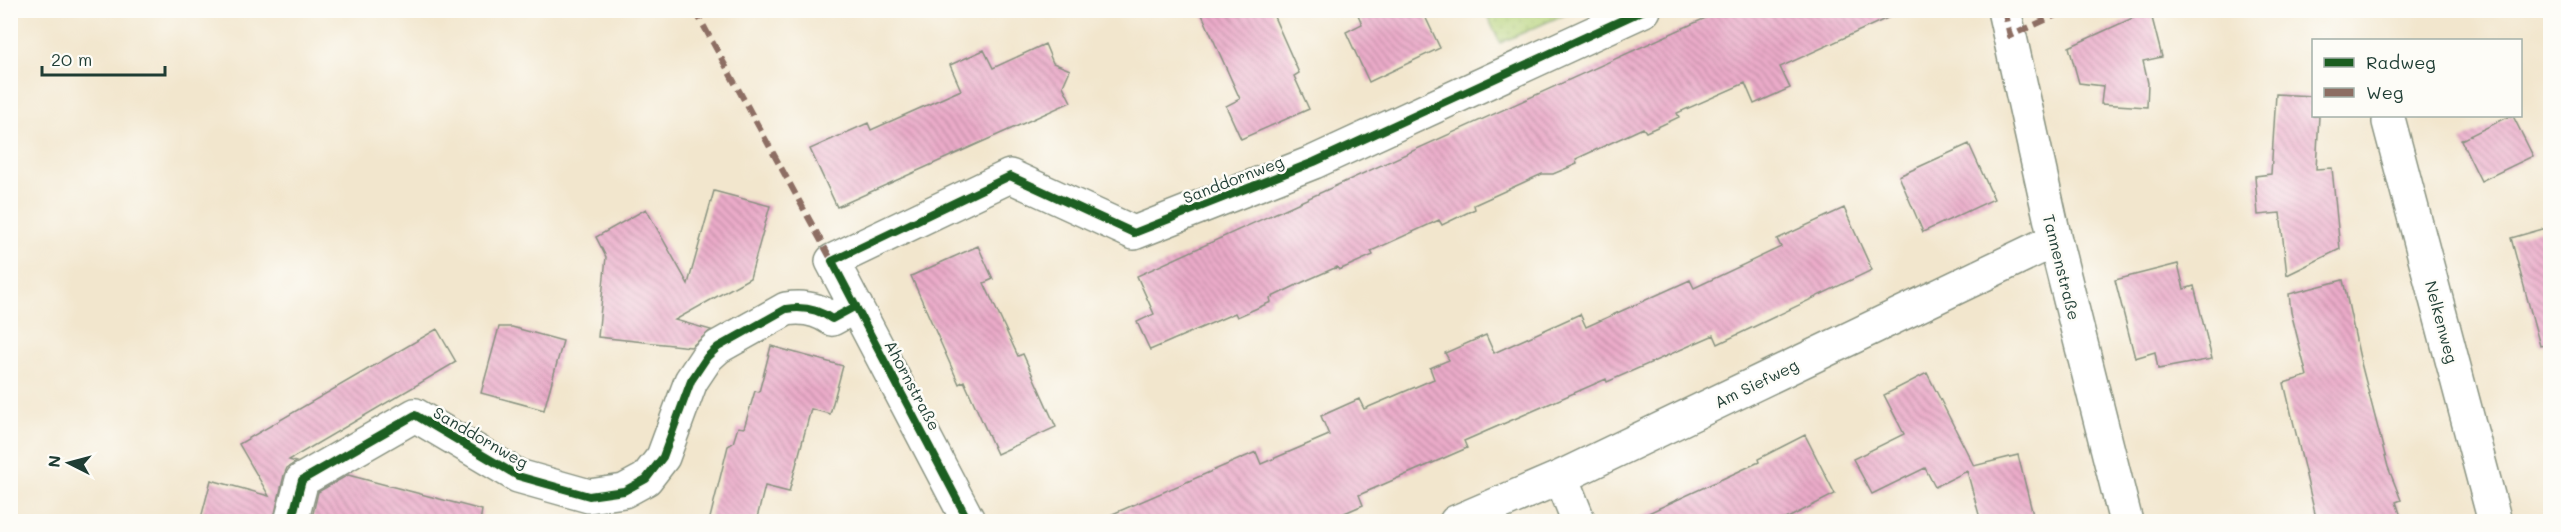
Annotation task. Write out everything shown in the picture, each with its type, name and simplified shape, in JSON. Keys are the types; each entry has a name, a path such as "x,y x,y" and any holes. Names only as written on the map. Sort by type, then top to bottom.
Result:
{"street":[{"name":"Sanddornweg","path":"832,261 1010,176 1134,233 1314,162 1644,10"},
{"name":"Tannenstraße","path":"2004,10 2055,240 2126,522"},
{"name":"Nelkenweg","path":"2389,122 2495,522"},
{"name":"Am Siefweg","path":"1456,522 1561,477 2055,240"},
{"name":"Ahornstraße","path":"832,261 969,522"},
{"name":"Sanddornweg","path":"291,522 302,480 415,415 518,476 589,496 624,491 655,470 663,457 691,381 698,368 718,347 786,309 816,310 832,319 856,306"},
{"path":"1561,477 1579,522"}],"green space":[{"path":"1485,11 1572,11 1500,43"}],"building":[{"path":"1200,10 1271,10 1299,73 1294,76 1309,109 1241,139 1226,106 1240,99"},
{"path":"1356,10 1422,10 1440,48 1369,82 1346,32 1362,24"},
{"path":"1723,10 1905,10 1780,67 1790,88 1754,104 1745,83 1677,113 1679,117 1662,125 1646,132 1643,128 1576,159 1577,164 1553,174 1542,174 1474,205 1475,209 1442,225 1439,220 1371,251 1373,255 1303,282 1270,298 1271,302 1237,317 1235,313 1150,350 1137,322 1154,314 1137,276"},
{"path":"2150,10 2162,57 2143,61 2148,83 2147,107 2101,104 2103,86 2079,83 2069,47"},
{"path":"1045,44 1053,63 1070,70 1063,86 1071,102 837,207 810,149 868,123 871,130 961,90 950,65 984,50 993,68"},
{"path":"2276,94 2312,96 2312,117 2319,117 2316,169 2332,168 2340,249 2287,275 2280,213 2258,215 2255,176 2271,174"},
{"path":"2508,117 2514,117 2533,156 2481,181 2461,140"},
{"path":"1969,144 1994,199 1923,232 1899,176"},
{"path":"714,191 770,206 750,278 675,320 711,330 691,347 598,337 606,257 596,237 646,209 688,284"},
{"path":"1844,208 1872,270 1718,344 1714,335 1464,441 1467,448 1359,495 1363,505 1324,522 1094,522 1256,452 1261,464 1329,435 1321,416 1359,399 1364,409 1434,379 1430,368 1449,360 1445,353 1486,335 1494,353 1580,314 1586,327 1690,280 1694,288 1781,247 1777,239"},
{"path":"2550,227 2550,344 2540,346 2511,238"},
{"path":"978,246 993,279 984,283 1018,356 1023,354 1056,427 997,454 964,381 959,384 911,276"},
{"path":"2178,264 2184,289 2194,286 2212,359 2158,369 2155,352 2135,358 2115,280"},
{"path":"2343,280 2361,363 2388,467 2401,500 2396,502 2403,522 2317,522 2284,383 2307,376 2291,312 2289,294"},
{"path":"499,327 512,327 563,341 544,410 481,393"},
{"path":"437,329 456,362 289,460 296,462 287,468 284,475 273,522 200,522 211,480 269,496 239,444"},
{"path":"771,346 843,366 830,414 811,409 789,492 765,486 756,522 709,522 728,446 733,443 738,427 744,428 755,391 759,392"},
{"path":"1927,373 1974,466 2018,455 2033,515 2008,522 1981,522 1967,471 1935,487 1925,468 1872,494 1853,459 1904,434 1884,395"},
{"path":"1805,435 1835,494 1780,522 1629,522 1759,462 1758,459"},
{"path":"348,475 482,510 480,522 311,522 318,492"}],"marked path":[{"path":"695,10 832,261 837,258"},
{"path":"2004,10 2010,36 2067,10"}],"cycle path":[{"path":"969,522 832,261 1010,176 1134,233 1314,162 1644,10"},
{"path":"291,522 302,480 415,415 518,476 589,496 624,491 646,479 663,457 691,381 707,357 718,347 786,309 810,309 832,319 856,306"}]}
